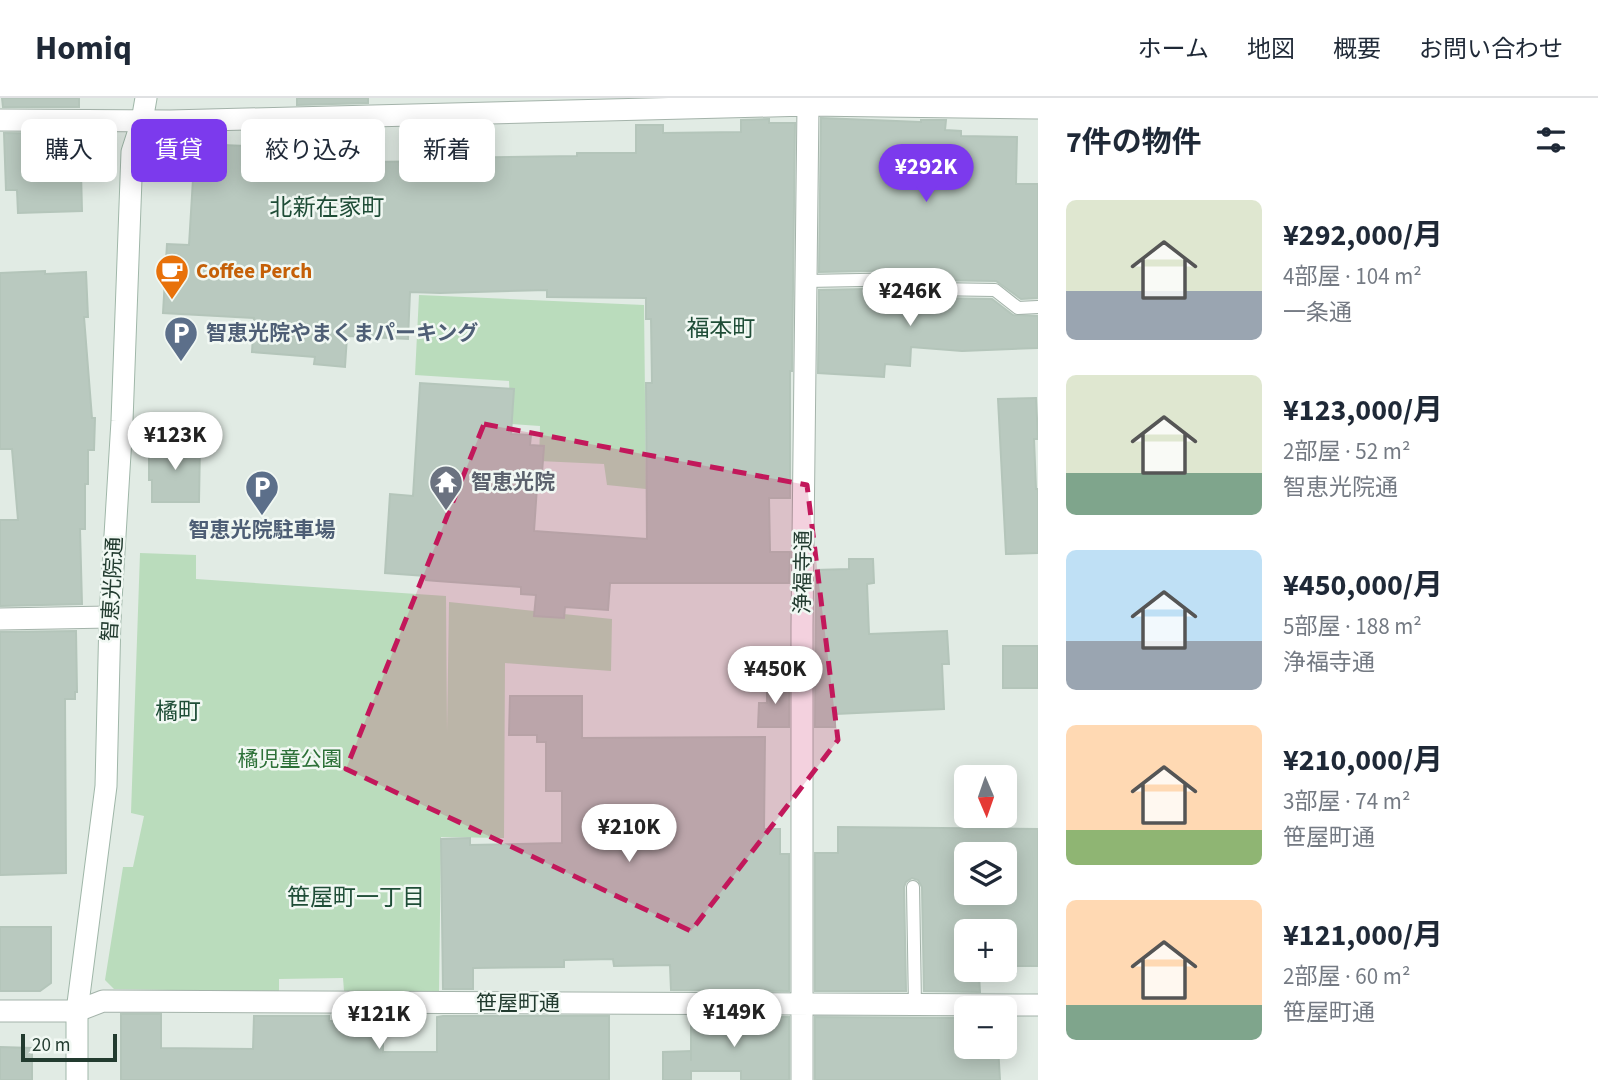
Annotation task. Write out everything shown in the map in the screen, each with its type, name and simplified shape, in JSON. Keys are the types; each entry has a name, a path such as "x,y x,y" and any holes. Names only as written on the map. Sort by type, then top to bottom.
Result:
{"street":[{"name":"智恵光院通","path":"142,119 146,98"},
{"path":"183,119 451,106 808,105 862,102 1038,108"},
{"name":"浄福寺通","path":"802,1080 802,626 808,105"},
{"path":"0,120 131,121"},
{"name":"智恵光院通","path":"77,1080 77,1011 106,786 110,617 122,421 131,179"},
{"path":"0,619 110,617"},
{"name":"笹屋町通","path":"0,1011 77,1011 103,1001 1038,1005"}],"lane":[{"path":"806,281 914,279 931,289 995,290 1018,308 1038,307"},
{"path":"913,887 915,1006"}],"highlighted area":[{"path":"484,424 807,485 838,740 691,931 346,769"}],"green space":[{"path":"419,295 644,305 646,489 607,485 604,464 539,461 540,426 511,424 509,381 415,375"},
{"name":"橘児童公園","path":"140,553 196,555 196,579 446,596 447,733 449,602 612,619 611,671 505,663 504,838 441,837 439,991 344,991 343,978 279,979 279,992 114,989 105,980 123,867 133,867 144,816 131,813"}],"building":[{"path":"2,98 79,98 79,107 3,107"},
{"path":"297,98 368,98 368,103 297,105"},
{"path":"821,118 921,122 946,120 945,130 961,131 961,136 1017,137 1016,184 1038,184 1038,298 1021,299 996,281 933,280 914,270 819,272"},
{"path":"769,119 769,123 795,123 790,498 769,498 770,552 790,552 789,583 610,583 608,610 565,607 564,618 534,616 536,595 521,594 521,587 426,580 426,576 385,573 390,494 413,496 420,383 514,389 511,434 531,435 530,445 544,446 542,473 538,472 534,531 647,539 646,383 652,383 651,319 646,319 646,298 547,297 547,290 410,292 408,339 347,336 345,367 314,364 315,357 252,352 254,318 163,313 167,244 189,245 193,182 227,182 227,145 241,146 241,182 385,182 385,162 399,162 399,182 495,182 495,157 636,153 636,125 663,125 663,133 741,132 741,120"},
{"path":"4,133 21,133 21,182 81,182 82,211 18,213 17,190 6,190"},
{"path":"45,271 45,274 86,272 88,317 84,317 92,418 95,418 94,450 88,450 85,529 80,529 82,604 0,606 0,520 18,520 12,449 0,449 0,273"},
{"path":"912,288 930,298 992,299 1013,315 1038,316 1038,348 962,351 911,347 910,366 885,364 884,377 818,373 819,290"},
{"path":"1036,398 1038,439 1034,439 1038,489 1038,553 1006,554 998,399"},
{"path":"149,443 200,444 199,502 152,502"},
{"path":"849,559 873,559 874,583 867,584 869,634 947,631 949,664 942,664 944,709 835,714 835,727 815,727 816,570 849,569"},
{"path":"76,631 77,692 75,699 65,699 66,873 0,875 0,632"},
{"path":"1003,646 1038,646 1038,688 1003,688"},
{"path":"767,681 789,681 789,727 758,727 759,703 767,703"},
{"path":"510,696 582,696 582,738 765,737 764,829 780,829 780,854 789,854 789,991 671,990 670,965 614,966 613,959 564,960 564,967 473,968 473,989 443,989 441,839 470,838 470,845 562,843 562,791 546,791 546,742 537,742 537,735 509,735"},
{"path":"838,827 1038,829 1038,966 1017,966 1017,919 954,919 954,982 979,982 980,992 924,991 922,887 918,880 912,878 904,887 906,991 815,991 815,853 838,853"},
{"path":"0,927 51,927 51,983 40,991 0,991"},
{"path":"121,1014 161,1014 161,1048 253,1049 254,1016 329,1016 329,1021 383,1021 383,1052 437,1052 437,1017 443,1016 609,1016 609,1080 121,1080"},
{"path":"691,1017 789,1017 789,1080 741,1080 741,1071 691,1071 691,1080 663,1080 663,1052 691,1051"},
{"path":"815,1017 954,1018 954,1059 999,1059 1000,1080 815,1080"},
{"path":"0,1047 32,1048 32,1080 0,1080"}],"place":[{"name":"Coffee Perch","path":"172,301"},
{"name":"智恵光院やまくまパーキング","path":"181,363"},
{"name":"智恵光院","path":"446,512"},
{"name":"智恵光院駐車場","path":"262,517"}],"district":[{"name":"北新在家町","path":"327,207"},
{"name":"福本町","path":"721,328"},
{"name":"橘町","path":"178,711"},
{"name":"笹屋町一丁目","path":"356,897"}]}
